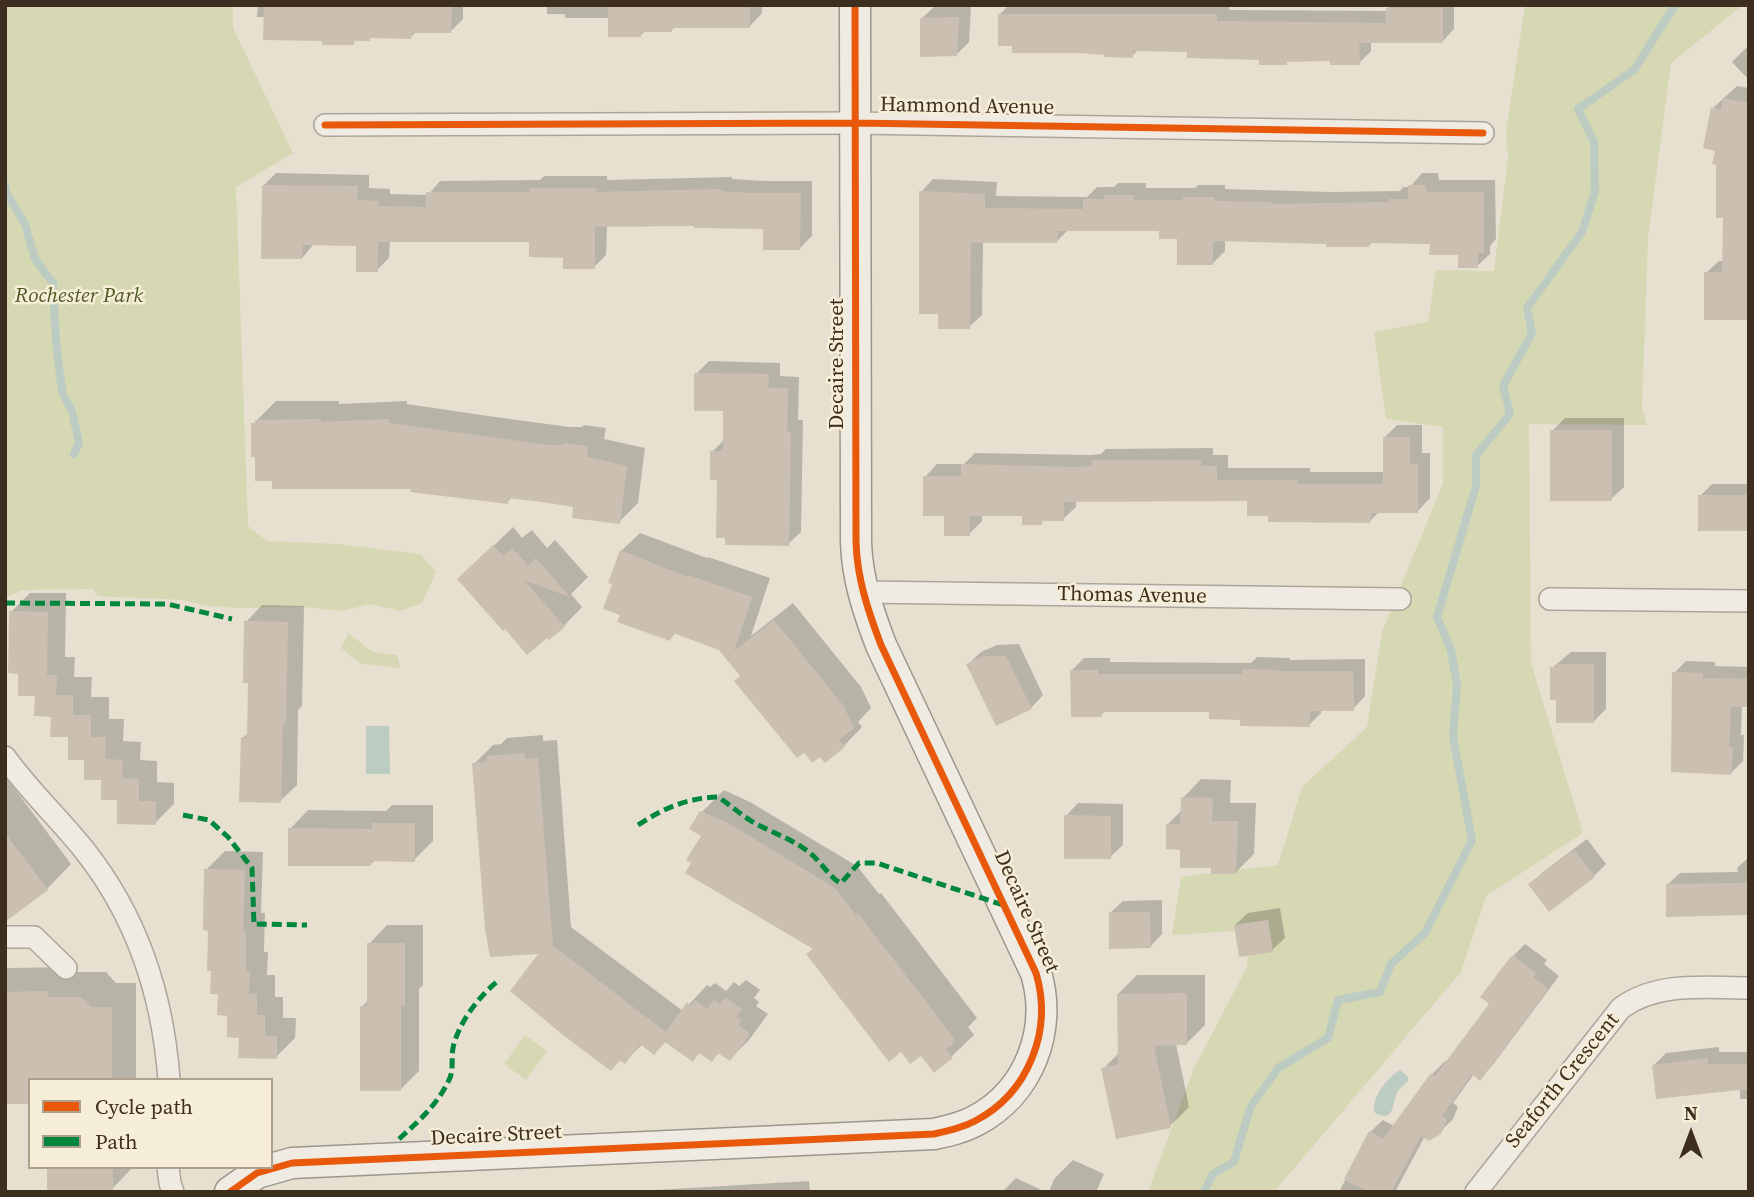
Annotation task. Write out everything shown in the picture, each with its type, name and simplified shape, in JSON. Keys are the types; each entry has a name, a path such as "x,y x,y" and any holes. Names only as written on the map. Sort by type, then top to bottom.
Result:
{"street":[{"name":"Decaire Street","path":"273,1168 292,1163 919,1135 969,1124 1002,1102 1021,1080 1034,1055 1042,1020 1039,984 1019,933 881,645 863,592 856,542 855,5"},
{"name":"Hammond Avenue","path":"325,125 855,123 1483,133"},
{"name":"Thomas Avenue","path":"863,592 1400,599"},
{"path":"1550,599 1749,601"},
{"path":"5,757 85,851 120,905 154,985 163,1026 169,1078"},
{"path":"5,937 34,937 66,968"},
{"name":"Seaforth Crescent","path":"1476,1192 1621,1009 1636,998 1661,990 1749,988"},
{"path":"168,1169 173,1192"},
{"name":"Decaire Street","path":"230,1192 257,1173 271,1169"}],"green space":[{"name":"Rochester Park","path":"5,5 233,5 233,28 293,153 236,187 248,526 267,541 338,544 420,554 436,572 422,603 400,611 371,604 341,611 303,607 235,608 183,600 98,596 93,589 22,590 5,598"},
{"path":"1525,5 1743,5 1671,63 1648,238 1642,407 1647,425 1529,424 1531,663 1583,833 1486,896 1461,972 1274,1192 1148,1192 1194,1068 1247,967 1249,930 1172,935 1181,877 1278,865 1302,787 1367,727 1382,632 1443,483 1443,427 1386,419 1374,332 1428,322 1436,270 1494,271 1508,158 1506,132"},
{"path":"348,633 373,652 397,655 400,668 361,664 341,648"},
{"path":"525,1035 547,1051 526,1080 504,1064"}],"shaded area":[{"path":"366,726 389,726 390,774 366,774"},
{"path":"1400,1070 1408,1077 1408,1081 1397,1093 1391,1112 1385,1116 1375,1113 1378,1095 1385,1083"}],"building":[{"path":"264,5 452,5 451,33 412,33 411,39 370,38 370,41 354,41 354,45 322,45 322,41 263,40"},
{"path":"608,5 750,5 750,28 672,28 672,32 641,32 641,37 608,37"},
{"path":"1386,8 1443,8 1443,43 1359,43 1360,65 1330,65 1330,61 1259,65 1259,60 1187,58 1187,52 1133,51 1133,58 1078,53 1012,53 1012,46 998,46 998,14 1217,14 1217,21 1386,23"},
{"path":"959,17 957,56 920,57 920,18"},
{"path":"1723,98 1749,103 1749,320 1704,320 1704,272 1722,272 1723,218 1716,218 1716,165 1712,164 1715,151 1703,148 1711,107 1721,110"},
{"path":"262,185 358,186 357,200 379,201 379,206 426,207 426,192 530,192 530,188 596,188 595,192 721,189 750,193 801,193 800,250 763,250 763,229 694,226 595,227 595,269 563,269 563,258 529,257 529,242 378,242 378,272 356,272 356,246 303,245 302,259 261,259"},
{"path":"1408,185 1425,185 1427,192 1484,192 1484,253 1478,253 1478,268 1458,268 1458,255 1429,255 1430,244 1369,243 1369,247 1326,247 1326,244 1213,241 1213,265 1177,265 1177,239 1159,239 1159,231 1058,231 1057,243 971,243 970,329 938,329 938,314 919,314 919,191 985,194 985,208 1083,209 1083,199 1104,199 1104,195 1134,195 1134,200 1214,197 1214,201 1271,204 1389,202 1389,199 1408,199"},
{"path":"694,373 769,374 768,388 788,388 787,432 791,432 789,546 725,545 725,538 716,538 717,480 710,480 710,451 723,451 723,411 694,411"},
{"path":"321,419 321,422 389,419 389,423 549,445 563,443 588,446 587,457 627,466 620,524 572,518 573,507 542,502 508,498 508,504 410,492 411,489 272,489 272,481 255,481 255,457 251,457 251,423 255,423 255,420"},
{"path":"1550,430 1612,430 1612,501 1550,501"},
{"path":"1383,437 1410,437 1410,464 1418,464 1418,513 1371,513 1370,523 1268,522 1268,516 1247,516 1247,501 1064,502 1064,521 1042,521 1042,525 1022,525 1022,516 970,516 970,536 944,536 944,516 923,516 923,476 961,476 961,464 1075,467 1092,466 1092,460 1201,460 1201,466 1217,466 1217,480 1383,484"},
{"path":"1698,495 1749,495 1749,531 1698,531"},
{"path":"493,545 503,556 512,548 528,565 536,558 570,597 524,580 565,627 527,655 457,579"},
{"path":"620,550 687,577 688,575 752,597 734,651 774,620 843,705 854,728 839,740 845,747 825,763 820,757 812,763 804,753 797,758 734,681 740,676 719,650 673,633 670,641 617,622 620,615 603,609 612,584 608,583"},
{"path":"9,611 48,612 47,675 57,675 56,695 73,695 73,715 91,715 91,737 106,737 105,759 123,760 122,778 139,779 139,801 156,801 156,825 117,824 117,800 101,800 101,780 84,780 84,760 68,760 68,737 50,737 51,717 34,716 35,696 18,696 18,674 8,673"},
{"path":"244,621 288,622 281,803 239,802 241,737 247,738 248,683 243,683"},
{"path":"983,656 1006,656 1032,709 996,726 966,664"},
{"path":"1557,664 1594,664 1594,723 1556,723 1556,700 1550,700 1550,667 1557,667"},
{"path":"1243,669 1353,671 1354,711 1310,711 1310,727 1240,726 1240,720 1209,719 1209,712 1102,712 1102,717 1071,717 1070,670 1098,670 1098,674 1242,674"},
{"path":"1672,672 1703,673 1703,678 1749,679 1749,707 1731,707 1731,775 1671,772"},
{"path":"525,753 525,759 538,758 553,946 666,1032 687,1002 691,1006 695,1000 707,1009 714,1000 720,1005 726,997 742,1009 736,1017 741,1021 739,1025 750,1034 730,1061 718,1053 712,1062 699,1053 693,1062 665,1042 654,1055 640,1044 625,1064 620,1060 611,1071 510,991 538,954 490,957 485,929 472,763 487,762 487,756"},
{"path":"1181,797 1213,798 1212,821 1238,821 1236,874 1211,874 1211,868 1180,868 1180,850 1166,849 1166,824 1180,824"},
{"path":"700,811 728,823 835,888 856,915 858,913 956,1041 946,1049 953,1058 934,1073 921,1056 910,1064 901,1052 889,1062 806,954 813,949 685,873 691,863 686,860 701,836 689,829"},
{"path":"1064,815 1111,816 1111,859 1064,859"},
{"path":"372,823 415,823 415,862 371,861 371,866 288,866 288,828 372,829"},
{"path":"5,833 48,890 5,922"},
{"path":"1574,850 1595,877 1549,912 1528,884"},
{"path":"204,869 245,870 243,931 246,931 246,971 250,971 249,994 257,994 257,1015 265,1015 265,1036 277,1036 277,1059 238,1058 239,1038 227,1037 227,1016 217,1015 218,994 210,994 211,971 207,971 208,931 203,930"},
{"path":"1749,883 1749,915 1666,917 1666,884"},
{"path":"1109,912 1150,912 1151,948 1109,949"},
{"path":"1268,920 1273,952 1239,957 1234,925"},
{"path":"367,943 405,943 405,1006 401,1006 401,1091 360,1091 360,1006 367,1006"},
{"path":"1512,955 1536,973 1533,977 1548,989 1480,1081 1472,1074 1442,1116 1447,1119 1441,1134 1429,1141 1421,1136 1391,1192 1368,1192 1344,1179 1369,1131 1383,1139 1431,1073 1435,1076 1489,1004 1480,997"},
{"path":"48,991 48,997 81,997 91,1007 112,1007 112,1078 28,1078 28,1104 5,1104 5,992"},
{"path":"1187,993 1187,1045 1154,1046 1171,1128 1116,1139 1101,1068 1118,1065 1117,994"},
{"path":"1707,1058 1708,1064 1749,1064 1749,1089 1656,1099 1652,1065"},
{"path":"47,1169 113,1169 113,1190 47,1191"}],"waterway":[{"path":"1204,1192 1213,1174 1234,1162 1250,1108 1278,1068 1328,1038 1338,1000 1380,992 1391,964 1425,933 1472,840 1453,737 1457,685 1451,650 1437,617 1476,486 1476,455 1510,414 1503,386 1532,333 1527,308 1582,232 1595,192 1594,142 1578,109 1634,70 1675,5"},
{"path":"5,185 7,194 25,224 35,259 53,283 60,376 79,443 74,454"}],"marked path":[{"path":"5,603 167,604 232,619"},
{"path":"638,825 676,805 696,799 718,797 753,822 806,850 841,883 859,863 877,863 1006,906"},
{"path":"183,815 209,820 228,837 252,868 254,924 307,925"},
{"path":"399,1139 439,1097 451,1076 453,1048 465,1019 477,1002 499,980"}],"cycle path":[{"path":"273,1168 292,1163 934,1134 965,1126 994,1109 1023,1077 1032,1058 1041,1016 1036,973 881,645 858,568 855,5"},
{"path":"325,125 855,123 1483,133"},
{"path":"230,1192 257,1173 271,1169"}]}
